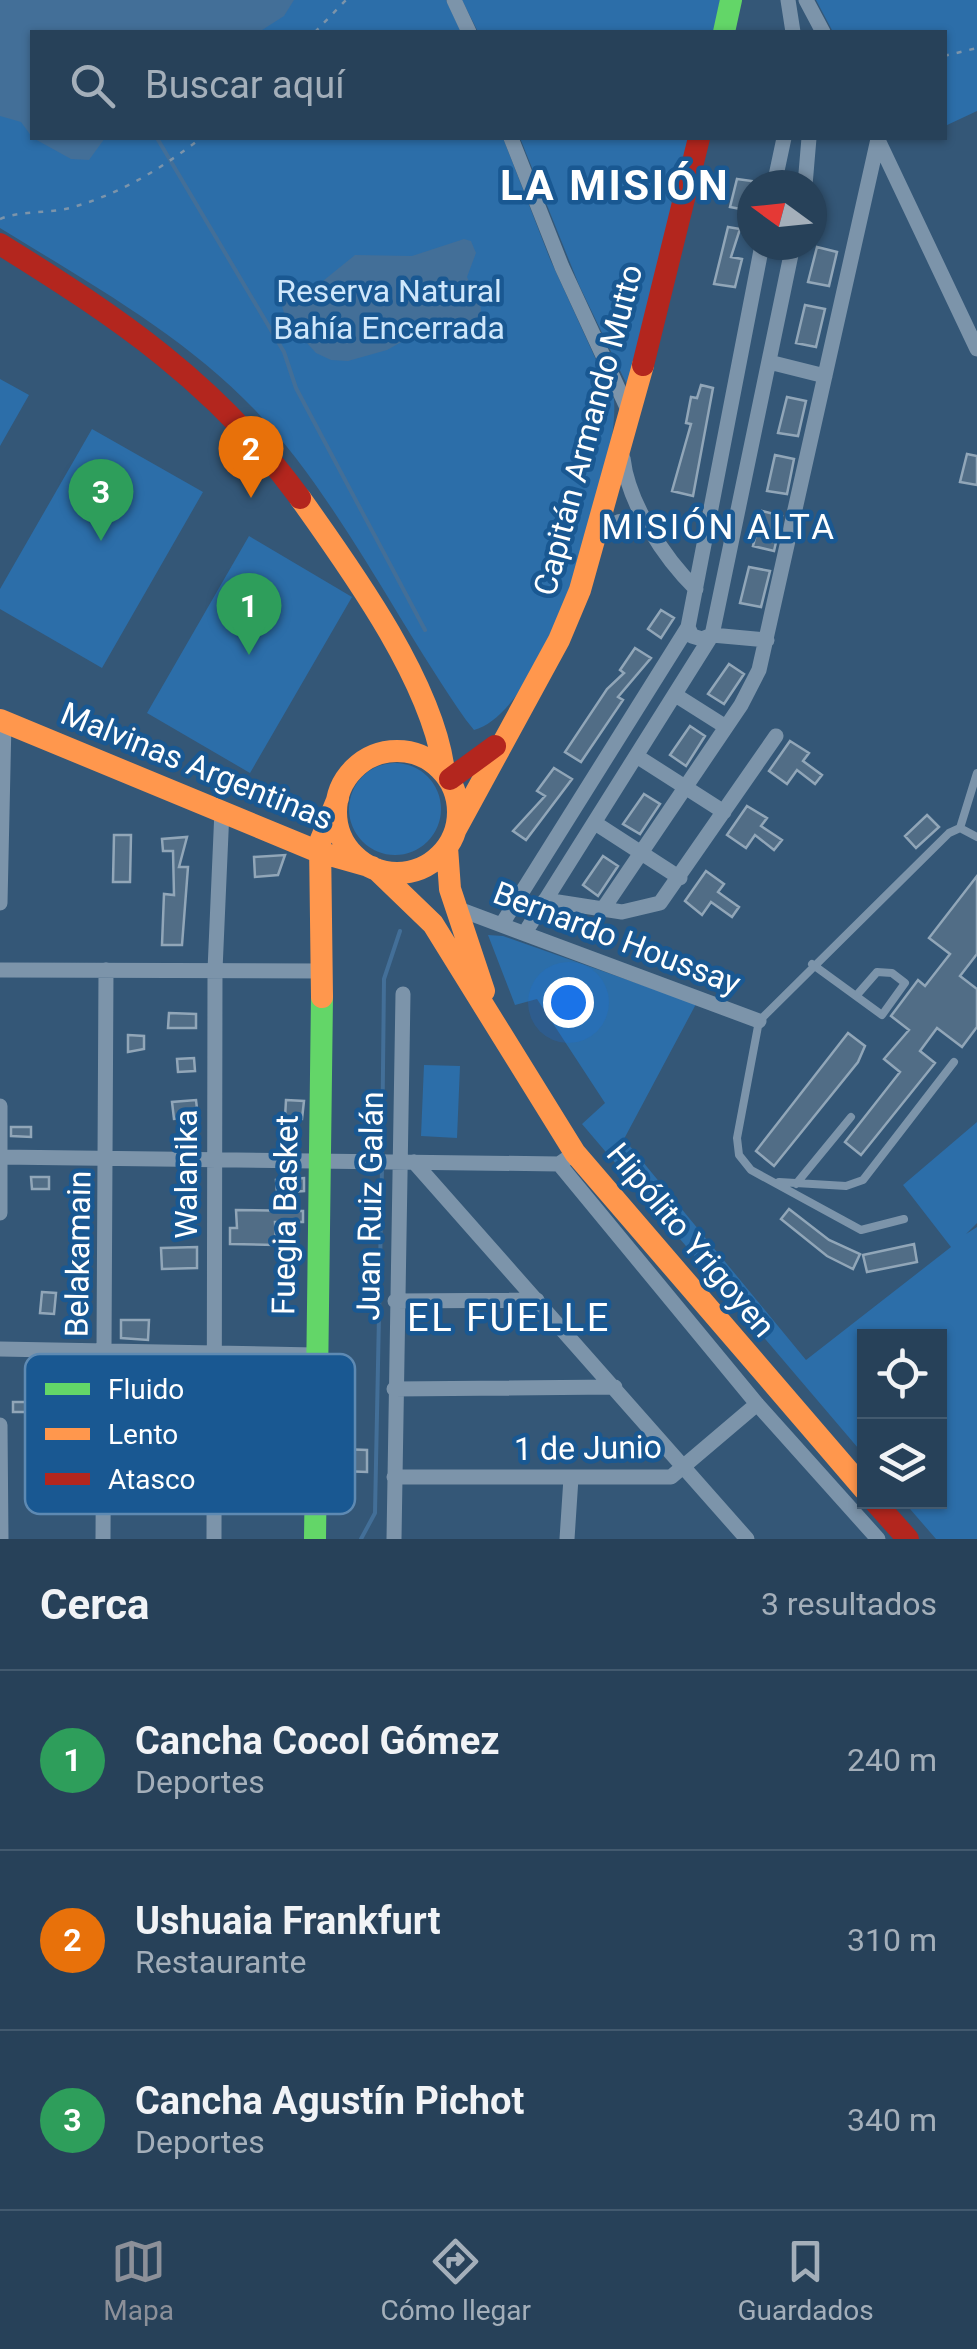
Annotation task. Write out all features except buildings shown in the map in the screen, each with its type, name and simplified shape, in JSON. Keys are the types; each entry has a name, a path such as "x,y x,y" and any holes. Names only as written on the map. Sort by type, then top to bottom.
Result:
{"main road":[{"path":"724,30 731,0"},
{"name":"Capitán Armando Mutto","path":"452,838 571,615 599,534 622,448 698,140"},
{"path":"0,244 142,334 222,404 332,544 397,650 439,731 447,775 456,795 447,872 492,1014"},
{"name":"Malvinas Argentinas","path":"2,721 327,855 374,868"},
{"name":"Capitán Armando Mutto","path":"447,775 489,754 511,729"},
{"path":"327,855 338,798 354,768 383,752 416,753 447,775"},
{"path":"338,798 336,814 346,846 433,924 492,1014"},
{"path":"374,868 413,871 452,838"},
{"name":"Fuegia Basket","path":"315,1354 323,892 327,855"},
{"name":"Hipólito Yrigoyen","path":"492,1014 567,1159 857,1482"},
{"path":"881,1509 908,1539"}],"street":[{"path":"454,0 469,30"},
{"path":"788,0 793,30"},
{"path":"806,0 822,30"},
{"path":"511,140 569,284 630,414"},
{"path":"777,170 784,140"},
{"path":"806,170 809,140"},
{"path":"604,910 752,687 767,640 877,140"},
{"path":"878,140 977,348"},
{"path":"502,924 688,627 759,260"},
{"path":"526,930 712,636 790,260"},
{"path":"769,362 826,376"},
{"path":"622,448 627,477 653,530 672,562 696,589"},
{"path":"599,534 618,520 630,519 653,530"},
{"path":"702,561 714,555 728,566"},
{"path":"688,627 696,638 767,640"},
{"path":"676,696 726,728"},
{"path":"0,903 2,721"},
{"path":"545,900 604,910 648,910 660,904 776,736"},
{"path":"638,757 724,812"},
{"name":"Walanika","path":"212,1352 215,970 222,810"},
{"path":"594,823 680,878"},
{"name":"Bernardo Houssay","path":"456,908 526,930 759,1021"},
{"path":"0,970 322,972"},
{"name":"Belakamain","path":"104,1354 106,970"},
{"name":"Juan Ruiz Galán","path":"394,1539 393,1162 404,994"},
{"path":"0,1106 0,1213"},
{"path":"0,1157 318,1162 567,1159 758,1404 878,1539"},
{"path":"393,1162 537,1300 747,1539"},
{"path":"395,1301 537,1300"},
{"path":"0,1349 281,1354"},
{"path":"394,1389 615,1387"},
{"name":"1 de Junio","path":"394,1477 660,1480 685,1469 758,1404"},
{"path":"0,1425 1,1539"},
{"path":"568,1539 571,1478"},
{"name":"Belakamain","path":"103,1514 103,1539"},
{"name":"Walanika","path":"214,1514 214,1539"}],"lane":[{"path":"904,1218 861,1230 765,1178 744,1162 736,1138 759,1021 859,913 960,828 977,773"},
{"path":"960,828 977,837"},
{"path":"808,964 882,1015 905,983 892,972 877,972 856,996"},
{"path":"765,1178 846,1186 863,1180 954,1062"},
{"path":"796,1184 851,1117"}],"path":[{"path":"317,30 346,0"},
{"path":"947,55 977,48"},
{"path":"0,220 78,205 160,169 198,140"}],"green space":[{"name":"Reserva Natural Bahía Encerrada","path":"0,0 446,0 460,30 30,30 30,140 504,140 550,259 614,399 605,477 573,583 552,635 527,680 501,713 474,730 313,481 255,410 197,357 134,311 0,228"},
{"path":"462,0 720,0 714,30 477,30"},
{"path":"816,0 977,0 977,111 947,125 947,30 832,30"},
{"path":"521,140 689,140 628,387 579,285"},
{"path":"0,379 29,395 0,446"},
{"path":"92,429 203,492 102,668 0,609 0,589"},
{"path":"249,536 352,597 250,773 147,713"},
{"path":"395,763 413,767 427,777 437,791 441,809 437,827 427,841 413,851 395,855 377,851 363,841 353,827 349,809 353,791 363,777 377,767"},
{"path":"488,935 503,936 696,1004 624,1139 806,1360 951,1247 903,1185 977,1122 977,1223 966,1234 977,1227 977,1539 936,1539 910,1509 947,1509 947,1329 857,1329 857,1447 582,1124 605,1103 537,999 515,1005"},
{"path":"424,1065 460,1066 457,1138 421,1136"}],"shaded area":[{"path":"0,0 294,0 284,16 262,30 30,30 30,134 21,122 0,116"},
{"path":"37,140 104,140 89,160 71,159"},
{"path":"464,239 471,241 476,253 467,277 481,308 479,334 463,338 456,328 432,325 387,350 348,361 331,360 316,353 286,320 278,292 287,287 318,285 355,255 412,256"}],"waterway":[{"path":"158,140 284,352 296,388 425,630"},
{"path":"382,1158 384,979 400,931"},
{"path":"361,1539 375,1513 382,1167"}],"traffic: fast":[{"path":"724,30 731,0"},
{"path":"317,1354 322,997"},
{"path":"315,1514 315,1539"}],"traffic: slow":[{"path":"456,829 559,640 580,590 643,365"},
{"path":"300,498 366,593 407,665 437,737 444,771"},
{"path":"0,720 319,852 372,867"},
{"path":"397,751 420,756 440,769 453,789 458,812 453,835 440,855 420,868 397,873 374,868 354,855 341,835 336,812 341,789 354,769 374,756 397,751"},
{"path":"322,997 320,842 338,798"},
{"path":"447,847 450,889 484,991"},
{"path":"376,869 433,924 575,1153 857,1481"}],"traffic: jam":[{"path":"643,365 699,140"},
{"path":"0,244 125,327 200,387 268,457 300,498"},
{"path":"450,779 495,746"},
{"path":"881,1509 908,1539"}],"place":[{"name":"Ushuaia Frankfurt","path":"251,498"},
{"name":"Cancha Agustín Pichot","path":"101,541"},
{"name":"Cancha Cocol Gómez","path":"249,655"}],"district":[{"name":"LA MISIÓN","path":"615,185"},
{"name":"MISIÓN ALTA","path":"719,527"},
{"name":"EL FUELLE","path":"509,1318"}]}
